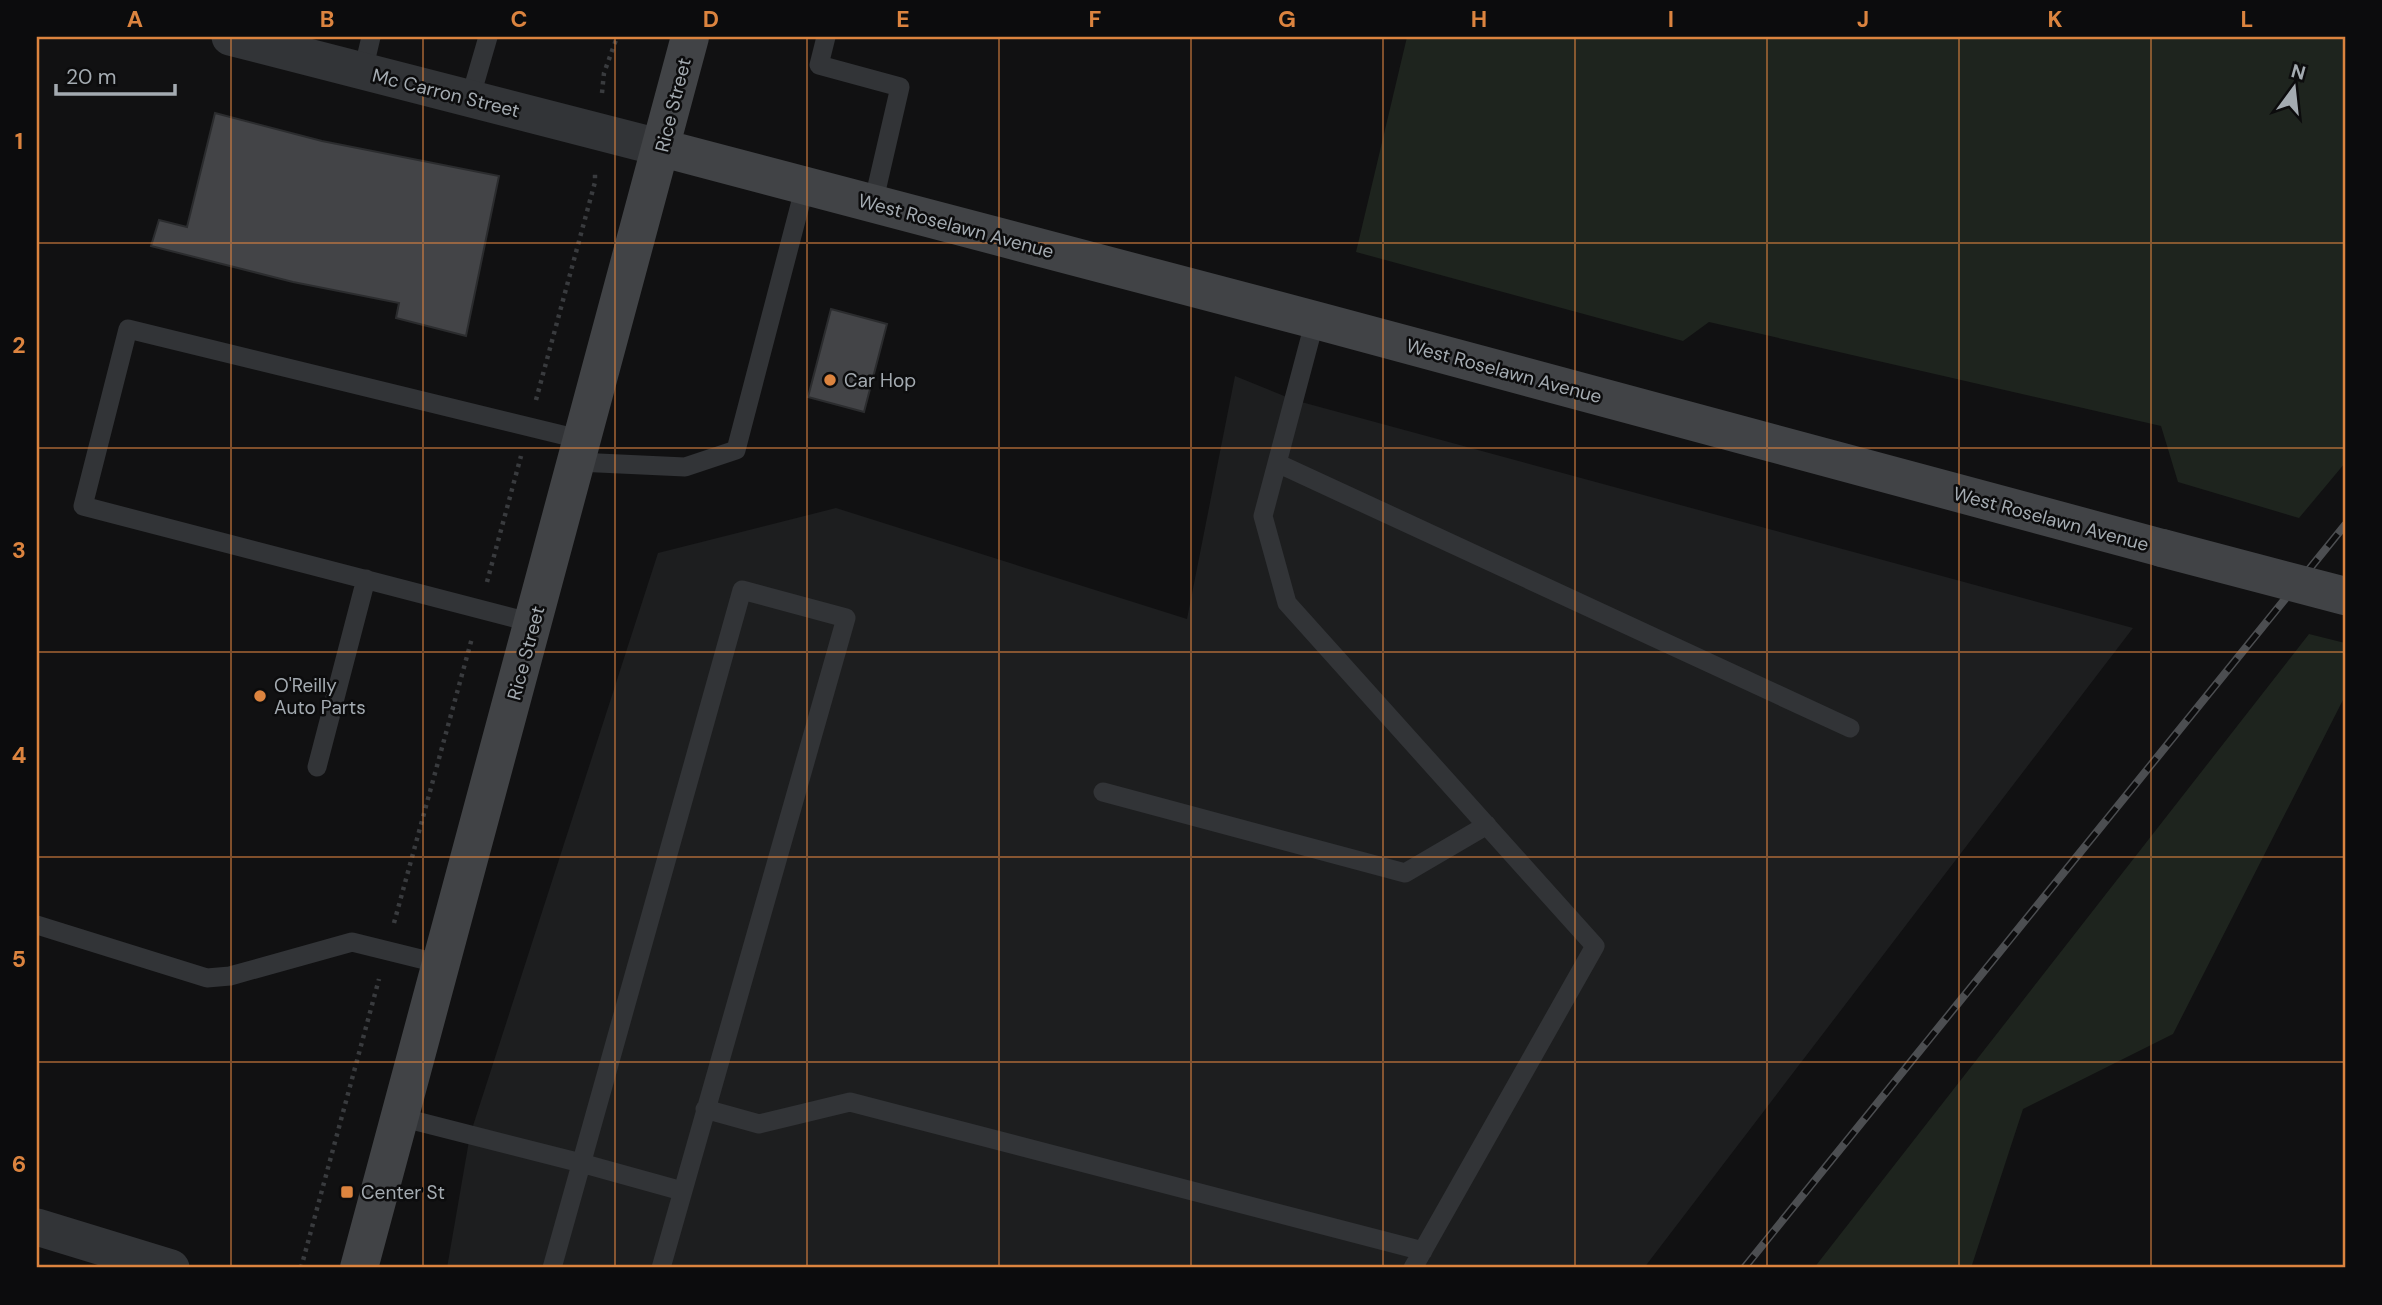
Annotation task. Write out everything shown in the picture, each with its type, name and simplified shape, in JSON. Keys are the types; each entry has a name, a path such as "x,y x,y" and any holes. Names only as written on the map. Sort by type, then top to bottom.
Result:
{"street":[{"name":"Mc Carron Street","path":"230,37 367,54 470,99 662,148"},
{"name":"Rice Street","path":"359,1268 690,37"},
{"name":"West Roselawn Avenue","path":"662,148 2345,596"},
{"path":"37,1227 171,1268"}],"lane":[{"path":"470,99 488,37"},
{"path":"826,37 819,65 900,87 873,204"},
{"path":"533,624 83,506 128,329 529,426 580,451 685,467 736,450 805,186"},
{"path":"705,1109 759,1124 850,1102 1418,1260 1595,946 1287,603 1263,516 1315,320"},
{"path":"1277,463 1850,728"},
{"path":"317,767 366,579"},
{"path":"552,1268 742,590 846,618 661,1268"},
{"path":"1103,792 1405,873 1487,825"},
{"path":"37,925 207,978 230,976 352,942 441,964"},
{"path":"400,1117 682,1191"}],"path":[{"path":"300,1268 595,182 604,73 617,37"}],"shaded area":[{"path":"1407,37 2345,37 2345,463 2299,518 2178,482 2161,426 1709,322 1683,341 1356,252"},
{"path":"1235,376 1294,400 2133,628 1644,1268 447,1268 470,1135 658,553 836,508 1187,619"},
{"path":"2309,634 2345,643 2345,696 2173,1034 2023,1109 1971,1268 1814,1268"}],"building":[{"path":"215,113 322,141 499,176 466,336 396,318 399,303 293,282 151,246 159,220 187,227"},
{"path":"831,309 887,324 864,412 808,397"}],"railway":[{"path":"1744,1268 2345,525"}],"place":[{"name":"Car Hop","path":"830,380"},
{"name":"O'Reilly Auto Parts","path":"260,696"},
{"name":"Center St","path":"347,1192"}]}
